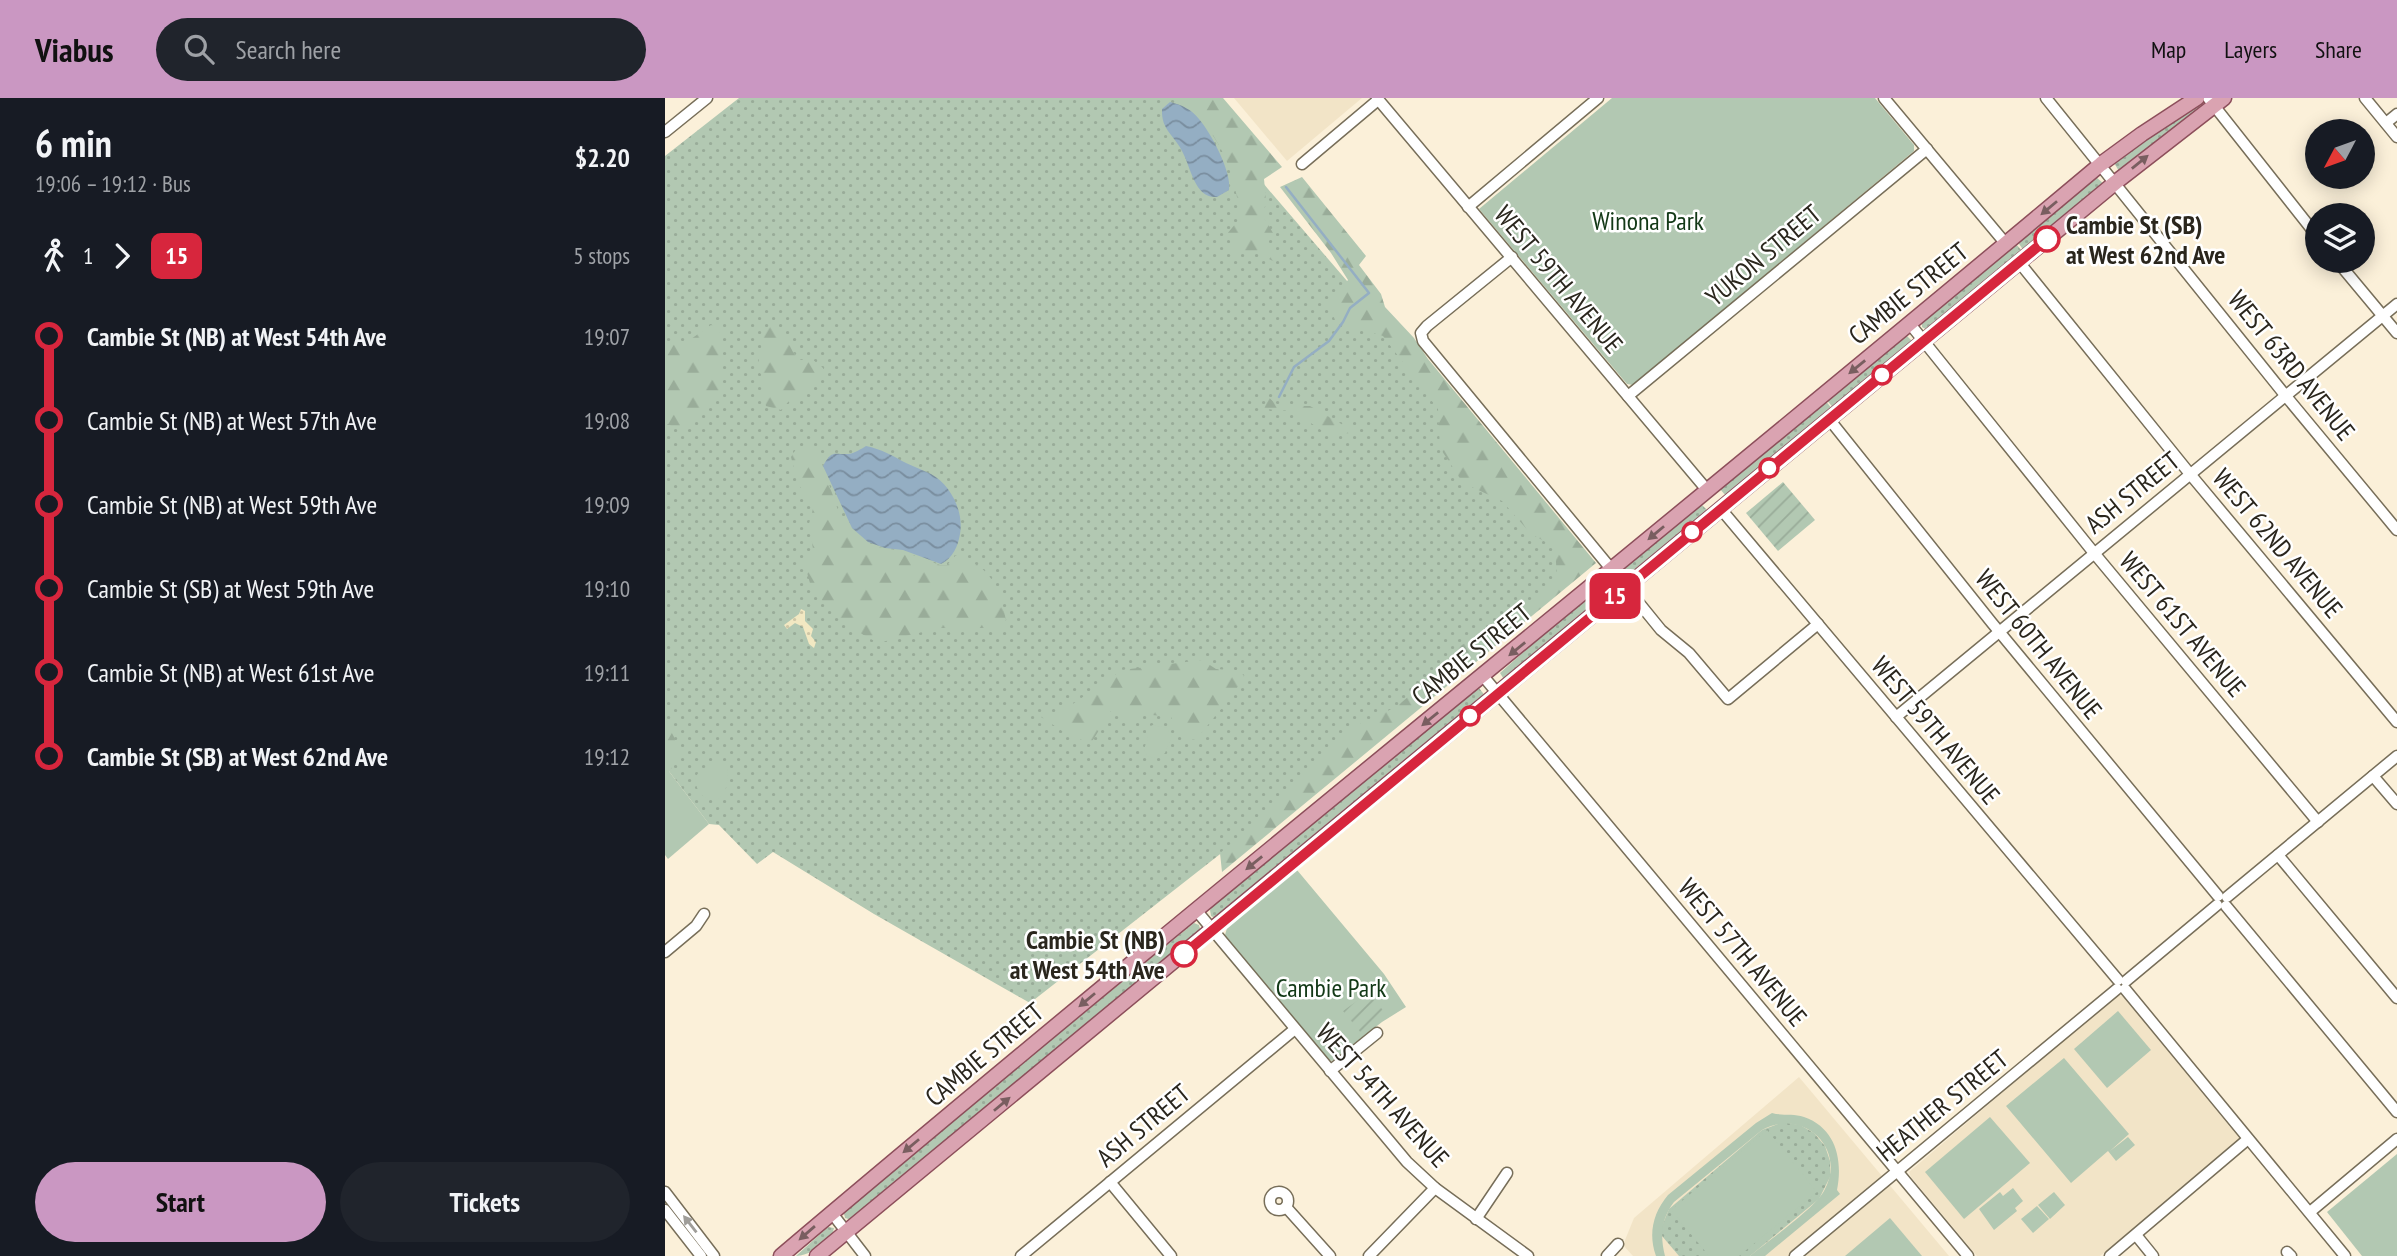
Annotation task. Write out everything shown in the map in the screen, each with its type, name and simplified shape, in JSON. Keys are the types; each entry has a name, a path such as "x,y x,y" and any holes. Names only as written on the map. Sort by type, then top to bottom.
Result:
{"main road":[{"name":"CAMBIE STREET","path":"817,1256 1626,587 1910,324 2101,164 2197,98"},
{"name":"CAMBIE STREET","path":"783,1255 831,1212 1196,910 1612,570 1716,503 1829,419 2215,101"}],"street":[{"path":"665,132 707,98"},
{"path":"1468,207 1598,98"},
{"path":"1884,98 2006,244"},
{"name":"WEST 63RD AVENUE","path":"2046,98 2397,530"},
{"path":"2365,98 2397,137"},
{"path":"1303,164 1378,99"},
{"name":"WEST 59TH AVENUE","path":"1378,99 2122,985 2345,1256"},
{"path":"2215,101 2305,220"},
{"path":"2386,123 2397,114"},
{"name":"YUKON STREET","path":"1628,396 1927,149"},
{"path":"1512,257 1427,326 1422,333 1425,346 1612,570"},
{"name":"WEST 62ND AVENUE","path":"2019,262 2190,474 2397,722"},
{"path":"2346,273 2397,333"},
{"name":"ASH STREET","path":"1896,717 2397,303"},
{"name":"WEST 61ST AVENUE","path":"1910,324 2094,553 2318,822"},
{"name":"WEST 60TH AVENUE","path":"1829,419 1998,631 2397,1112"},
{"path":"1626,587 1661,629 1689,653 1728,699 1818,624"},
{"name":"WEST 57TH AVENUE","path":"1483,676 1968,1256"},
{"name":"HEATHER STREET","path":"1795,1256 2397,756"},
{"path":"2373,776 2397,804"},
{"path":"2278,855 2397,998"},
{"name":"WEST 54TH AVENUE","path":"1196,910 1386,1140 1435,1188 1528,1256"},
{"path":"665,952 696,926 704,914"},
{"name":"ASH STREET","path":"1021,1256 1295,1029"},
{"path":"1330,1071 1377,1033"},
{"path":"2110,1256 2248,1139"},
{"path":"2309,1212 2397,1139"},
{"path":"1476,1219 1507,1173"},
{"path":"1110,1182 1171,1256"},
{"path":"1369,1256 1435,1188"},
{"path":"665,1192 714,1256"},
{"path":"1286,1208 1330,1256"},
{"path":"665,1210 701,1256"},
{"path":"831,1212 865,1256"},
{"path":"2136,1235 2153,1256"},
{"path":"1608,1256 1618,1244"}],"shaded area":[{"path":"1234,98 1362,98 1287,161"},
{"path":"2117,995 2124,996 2230,1127 2234,1128 2241,1140 2119,1244 2115,1244 2100,1256 1977,1256 1909,1172"},
{"path":"1799,1077 1949,1256 1633,1256 1623,1245 1634,1218"}],"green space":[{"path":"739,98 1194,98 1268,189 1585,558 1247,833 1030,1003 874,914 773,852 757,864 719,825 709,824 665,766 665,156"},
{"path":"1177,98 1223,98 1282,167 1264,179 1266,201 1263,216 1273,233 1266,242 1280,259 1275,262 1259,254 1234,250 1227,234 1241,217 1228,165 1214,137"},
{"name":"Winona Park","path":"1612,98 1875,98 1914,145 1914,151 1633,385 1627,384 1479,209"},
{"path":"2198,104 2202,109 2119,171 2114,163 2117,159"},
{"path":"1302,177 1366,256 1359,265 1381,294 1385,307 1414,338 1428,359 1596,563 1222,872 1220,853 1359,724 1396,707 1444,667 1451,652 1523,606 1557,578 1555,547 1531,534 1502,501 1463,483 1440,448 1438,409 1383,336 1336,322 1328,304 1348,280 1331,253 1280,187"},
{"path":"2096,177 2104,184 2024,251 2017,241"},
{"path":"2015,243 2023,252 1927,330 1922,327 1922,320"},
{"path":"711,325 719,328 722,345 722,387 716,400 686,425 676,428 665,423 665,347 691,339"},
{"path":"769,327 781,327 800,360 812,359 823,368 823,377 811,382 804,397 789,401 781,410 766,406 762,393 764,378 757,369 764,334"},
{"path":"1906,335 1913,342 1834,409 1826,399"},
{"path":"1268,397 1279,406 1310,406 1357,433 1327,434 1293,411 1264,409"},
{"path":"1825,400 1833,410 1727,497 1719,488"},
{"path":"798,446 812,447 820,458 840,516 865,545 902,551 940,565 947,565 956,555 977,565 989,575 997,589 1006,620 1001,628 938,628 878,643 846,625 812,590 805,566 813,549 809,524 814,505 798,484 791,457"},
{"path":"1783,482 1815,520 1778,551 1746,513"},
{"path":"1700,503 1708,511 1505,681 1500,673"},
{"path":"1202,660 1216,669 1240,671 1244,676 1196,740 1182,738 1171,717 1143,714 1132,722 1122,713 1111,711 1091,743 1070,736 1041,717 1064,710 1122,670"},
{"path":"1479,688 1486,697 1215,918 1211,916 1213,905"},
{"path":"665,720 679,755 672,761 672,768 665,775"},
{"path":"1153,725 1167,728 1172,736 1165,753 1155,758 1147,756 1144,749 1148,738 1146,731"},
{"path":"714,762 726,764 727,779 725,794 716,800 709,800 699,792 696,780 699,772"},
{"path":"665,766 709,824 668,859 665,855"},
{"name":"Cambie Park","path":"1297,870 1384,974 1406,1007 1332,1061 1327,1059 1225,935 1227,928"},
{"path":"1194,923 1199,925 1200,930 852,1220 845,1218 846,1208"},
{"path":"1368,993 1388,1016 1362,1034 1343,1011"},
{"path":"2118,1011 2151,1050 2107,1088 2074,1049"},
{"path":"2064,1058 2129,1134 2110,1151 2128,1137 2135,1145 2116,1161 2108,1151 2071,1183 2006,1106"},
{"path":"1772,1113 1804,1117 1815,1122 1830,1137 1838,1157 1837,1190 1840,1194 1765,1256 1750,1256 1819,1198 1830,1175 1826,1147 1817,1136 1806,1128 1777,1124 1762,1130 1674,1202 1666,1215 1663,1228 1665,1256 1656,1256 1652,1240 1653,1224 1668,1195"},
{"path":"1990,1117 2030,1163 1964,1219 1925,1172"},
{"path":"1783,1122 1800,1125 1814,1133 1825,1146 1830,1161 1830,1177 1819,1199 1750,1256 1679,1256 1662,1236 1662,1226 1669,1209 1762,1130"},
{"path":"1767,1130 1817,1192 1739,1256 1709,1256 1671,1210"},
{"path":"2397,1154 2397,1256 2362,1256 2327,1212"},
{"path":"2013,1188 2023,1201 2015,1208 2017,1211 1994,1230 1979,1209 2000,1192 2003,1196"},
{"path":"2054,1192 2065,1205 2050,1219 2038,1205"},
{"path":"2037,1206 2049,1219 2033,1233 2021,1219"},
{"path":"1890,1218 1922,1256 1845,1256"},
{"path":"828,1227 834,1228 825,1243 813,1251 796,1256"}],"sand":[{"path":"801,609 805,611 805,621 813,629 811,636 816,642 814,648 809,644 803,627 795,623 787,629 784,625 799,614"}],"water":[{"path":"1170,102 1186,108 1196,116 1220,153 1229,190 1217,197 1204,193 1199,188 1180,147 1166,128 1162,109"},
{"path":"866,446 931,474 950,492 958,508 961,526 952,555 941,564 903,550 868,542 852,528 823,466 831,455 851,453"}],"waterway":[{"path":"1279,397 1294,367 1329,341 1350,308 1369,293 1286,187"}],"bus line":[{"name":"15","path":"1184,954 2047,239"}],"place":[{"name":"Cambie St (SB) at West 62nd Ave","path":"2047,239"},
{"name":"Cambie St (NB) at West 54th Ave","path":"1184,954"}]}
